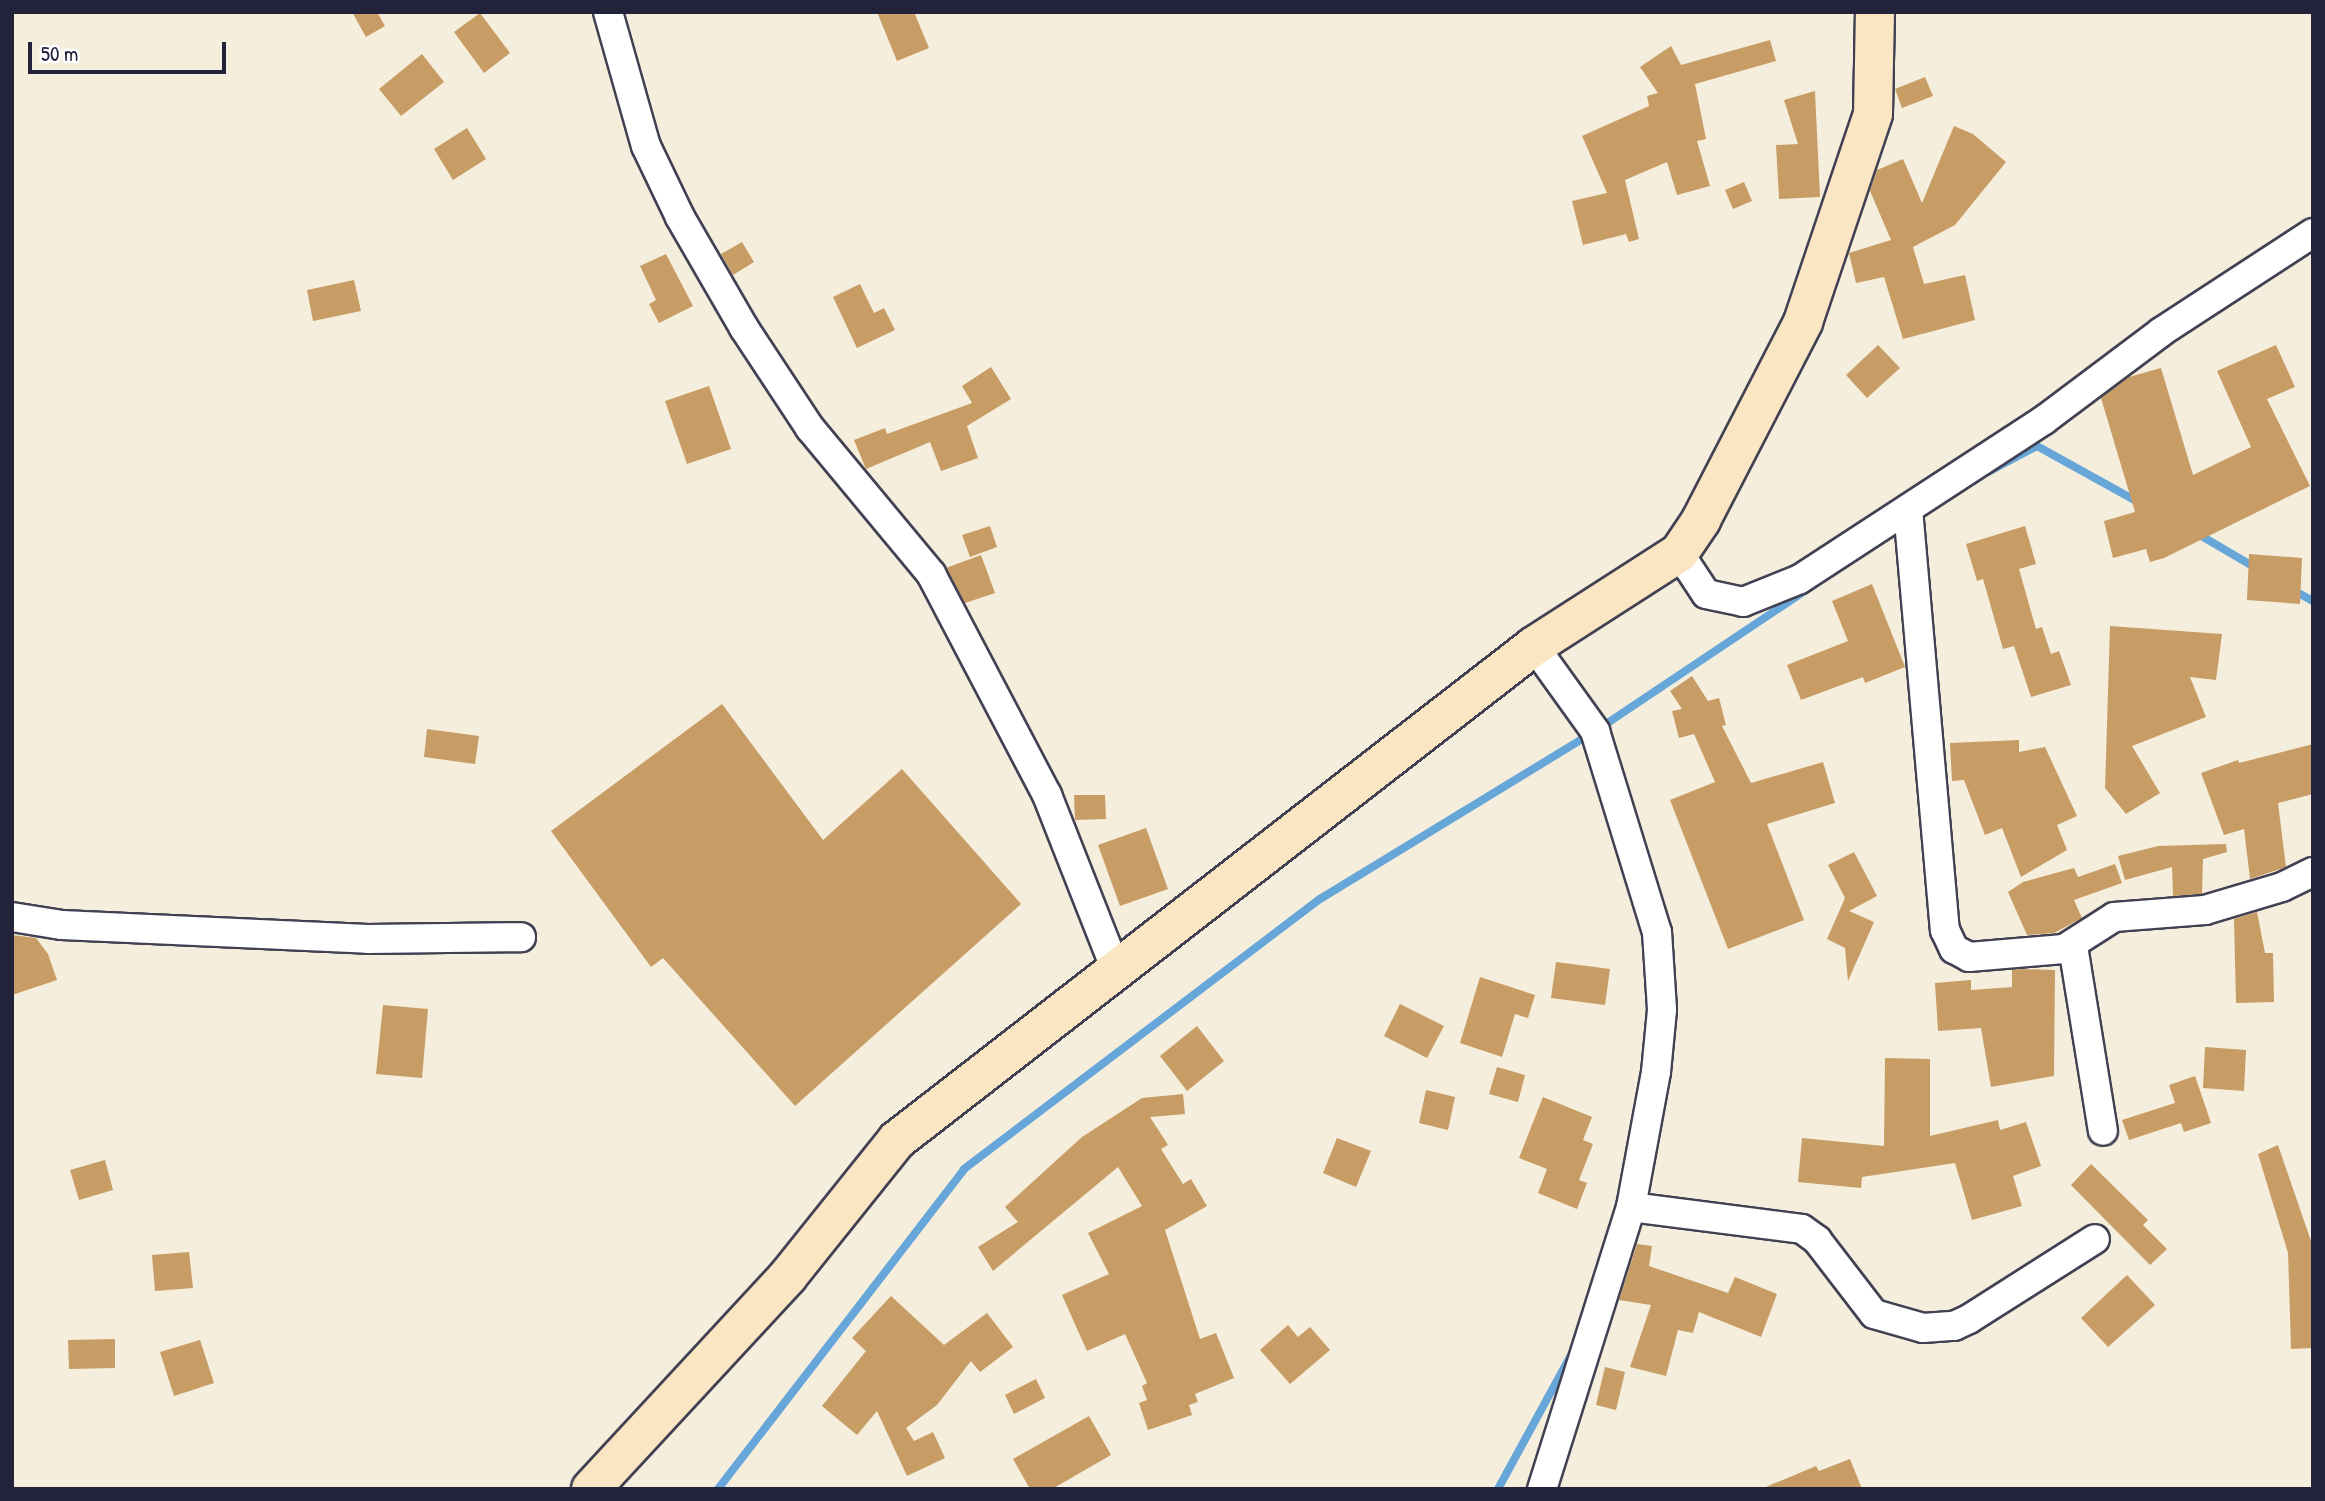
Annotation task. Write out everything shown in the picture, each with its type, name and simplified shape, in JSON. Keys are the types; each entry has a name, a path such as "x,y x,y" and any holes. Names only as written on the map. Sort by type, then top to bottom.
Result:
{"street":[{"path":"608,12 646,146 680,217 744,328 810,429 931,575 1046,795 1116,970"},
{"path":"591,1489 788,1276 897,1140 1534,646 1679,553 1702,520 1796,341 1812,298 1873,114 1875,12"},
{"path":"1679,553 1706,594 1743,602 1801,579 2044,421 2161,332 2313,233"},
{"path":"1908,509 1948,940 1969,957 2073,946 2114,918 2204,910 2282,887 2313,872"},
{"path":"1534,646 1594,731 1657,932 1661,1023 1631,1207 1542,1489"},
{"path":"12,917 62,925 368,939 521,937"},
{"path":"2073,946 2103,1131"},
{"path":"1631,1207 1802,1229 1816,1240 1874,1314 1923,1328 1954,1326 1969,1320 2095,1239"}],"building":[{"path":"352,12 377,12 385,26 366,37"},
{"path":"877,12 914,12 929,48 897,61"},
{"path":"480,13 510,53 484,73 454,32"},
{"path":"1770,40 1776,61 1695,84 1706,139 1697,141 1710,186 1677,195 1667,162 1625,180 1639,239 1629,242 1626,234 1583,245 1572,201 1607,193 1582,136 1649,106 1647,96 1658,93 1640,67 1671,46 1681,65"},
{"path":"422,54 444,82 401,116 379,89"},
{"path":"1925,77 1933,96 1902,108 1895,89"},
{"path":"1815,91 1820,197 1779,199 1776,145 1798,144 1784,100"},
{"path":"1954,126 1973,134 2006,162 1955,225 1913,247 1924,284 1965,275 1975,320 1903,339 1884,277 1856,283 1849,253 1891,240 1870,191 1877,170 1903,159 1922,203"},
{"path":"467,128 486,159 453,180 434,149"},
{"path":"1744,182 1752,201 1733,209 1725,190"},
{"path":"742,242 754,262 733,275 721,254"},
{"path":"666,254 693,306 659,323 649,304 656,300 640,266"},
{"path":"354,280 361,311 313,321 307,290"},
{"path":"860,284 874,313 884,308 895,330 857,348 833,297"},
{"path":"1878,345 1900,368 1867,398 1846,375"},
{"path":"2276,345 2295,387 2267,399 2310,486 2164,558 2150,562 2146,549 2113,558 2104,521 2135,512 2101,398 2129,377 2161,368 2193,475 2251,447 2217,371"},
{"path":"991,367 1011,399 967,426 978,458 941,471 930,442 866,469 854,440 885,428 887,434 972,403 962,386"},
{"path":"709,386 731,449 687,464 665,401"},
{"path":"990,526 997,547 970,557 962,535"},
{"path":"2025,526 2036,564 2019,569 2036,629 2042,627 2051,654 2059,651 2071,685 2031,697 2014,646 2003,649 1983,579 1977,581 1966,544"},
{"path":"2249,554 2302,558 2300,604 2247,600"},
{"path":"981,555 995,593 965,603 946,568"},
{"path":"1872,584 1905,667 1865,683 1863,677 1801,700 1787,665 1848,641 1832,601"},
{"path":"2110,626 2222,634 2216,680 2190,677 2206,717 2132,746 2160,793 2126,814 2105,788"},
{"path":"1692,676 1708,701 1719,698 1726,725 1722,726 1751,783 1823,762 1835,803 1767,824 1804,920 1728,949 1670,800 1715,782 1694,734 1679,738 1672,711 1682,709 1670,691"},
{"path":"722,704 823,840 902,769 1021,904 795,1106 663,958 651,967 551,831"},
{"path":"427,729 479,736 475,764 424,757"},
{"path":"2019,740 2019,752 2045,747 2077,816 2057,825 2067,850 2021,877 2002,828 1985,835 1964,780 1952,781 1950,743"},
{"path":"2313,744 2313,794 2278,803 2286,867 2250,879 2244,829 2224,835 2201,773 2238,760 2239,763"},
{"path":"1074,795 1105,795 1106,819 1075,820"},
{"path":"1146,828 1168,889 1120,906 1098,845"},
{"path":"2226,844 2227,852 2203,859 2202,894 2173,896 2172,867 2125,880 2118,856 2158,846"},
{"path":"1854,852 1877,896 1849,911 1874,922 1848,981 1845,948 1827,939 1845,898 1828,865"},
{"path":"2115,864 2122,883 2074,900 2082,918 2054,933 2027,935 2008,892 2023,882 2074,868 2078,877"},
{"path":"2257,912 2265,953 2273,953 2274,1002 2236,1003 2234,919"},
{"path":"12,935 36,938 48,954 57,980 12,995"},
{"path":"1556,962 1610,969 1605,1005 1551,998"},
{"path":"2012,970 2055,970 2054,1076 1991,1087 1981,1028 1938,1031 1935,983 1971,980 1971,990 2012,987"},
{"path":"1480,977 1535,995 1528,1018 1515,1014 1502,1057 1460,1043"},
{"path":"1400,1004 1444,1026 1427,1058 1384,1036"},
{"path":"383,1005 428,1009 422,1078 376,1074"},
{"path":"1197,1026 1224,1061 1187,1091 1160,1056"},
{"path":"2205,1047 2246,1050 2244,1091 2203,1088"},
{"path":"1885,1058 1930,1059 1930,1136 1998,1120 2000,1130 2026,1122 2041,1166 2013,1176 2022,1206 1972,1220 1955,1163 1862,1177 1861,1188 1798,1182 1802,1138 1884,1146"},
{"path":"1497,1067 1525,1075 1518,1102 1489,1094"},
{"path":"2195,1076 2211,1123 2184,1132 2181,1123 2129,1140 2122,1120 2175,1103 2169,1085"},
{"path":"1426,1090 1455,1097 1448,1130 1419,1123"},
{"path":"1183,1094 1185,1114 1150,1117 1168,1145 1161,1149 1183,1184 1191,1179 1207,1206 1165,1230 1200,1339 1216,1333 1234,1378 1195,1394 1198,1402 1189,1405 1192,1415 1148,1430 1139,1403 1147,1400 1142,1386 1147,1383 1125,1334 1087,1351 1062,1295 1109,1274 1088,1233 1142,1206 1118,1167 993,1271 978,1247 1018,1222 1005,1207 1082,1137 1142,1098"},
{"path":"1543,1097 1592,1117 1583,1140 1593,1144 1579,1180 1587,1183 1577,1209 1538,1193 1547,1169 1519,1158"},
{"path":"1337,1138 1371,1151 1356,1187 1323,1173"},
{"path":"2278,1145 2313,1247 2313,1348 2291,1349 2288,1253 2258,1154"},
{"path":"105,1160 113,1190 79,1200 70,1170"},
{"path":"2091,1164 2148,1220 2143,1225 2167,1249 2150,1265 2071,1185"},
{"path":"1637,1244 1652,1246 1649,1266 1728,1293 1735,1277 1777,1294 1761,1337 1699,1312 1693,1333 1678,1330 1666,1376 1630,1367 1651,1305 1619,1300"},
{"path":"189,1252 193,1288 155,1291 152,1255"},
{"path":"2127,1275 2155,1305 2108,1347 2081,1318"},
{"path":"891,1296 944,1345 987,1313 1013,1347 980,1372 971,1361 937,1405 906,1428 914,1441 933,1432 945,1458 907,1476 877,1411 857,1435 822,1406 866,1351 852,1338"},
{"path":"1288,1325 1298,1337 1310,1327 1330,1350 1290,1384 1260,1350"},
{"path":"115,1339 115,1368 69,1369 68,1340"},
{"path":"200,1340 214,1383 174,1396 160,1352"},
{"path":"1605,1367 1625,1372 1616,1410 1596,1405"},
{"path":"1036,1379 1045,1398 1014,1414 1005,1395"},
{"path":"1089,1416 1111,1455 1052,1489 1030,1489 1013,1459"},
{"path":"1850,1459 1862,1489 1761,1489 1816,1466 1819,1471"}],"waterway":[{"path":"1988,472 2037,446 2140,503"},
{"path":"2198,534 2256,568"},
{"path":"1600,728 1811,587"},
{"path":"2291,589 2313,601"},
{"path":"718,1489 964,1169 1320,899 1589,735"},
{"path":"1498,1489 1572,1353"}]}
